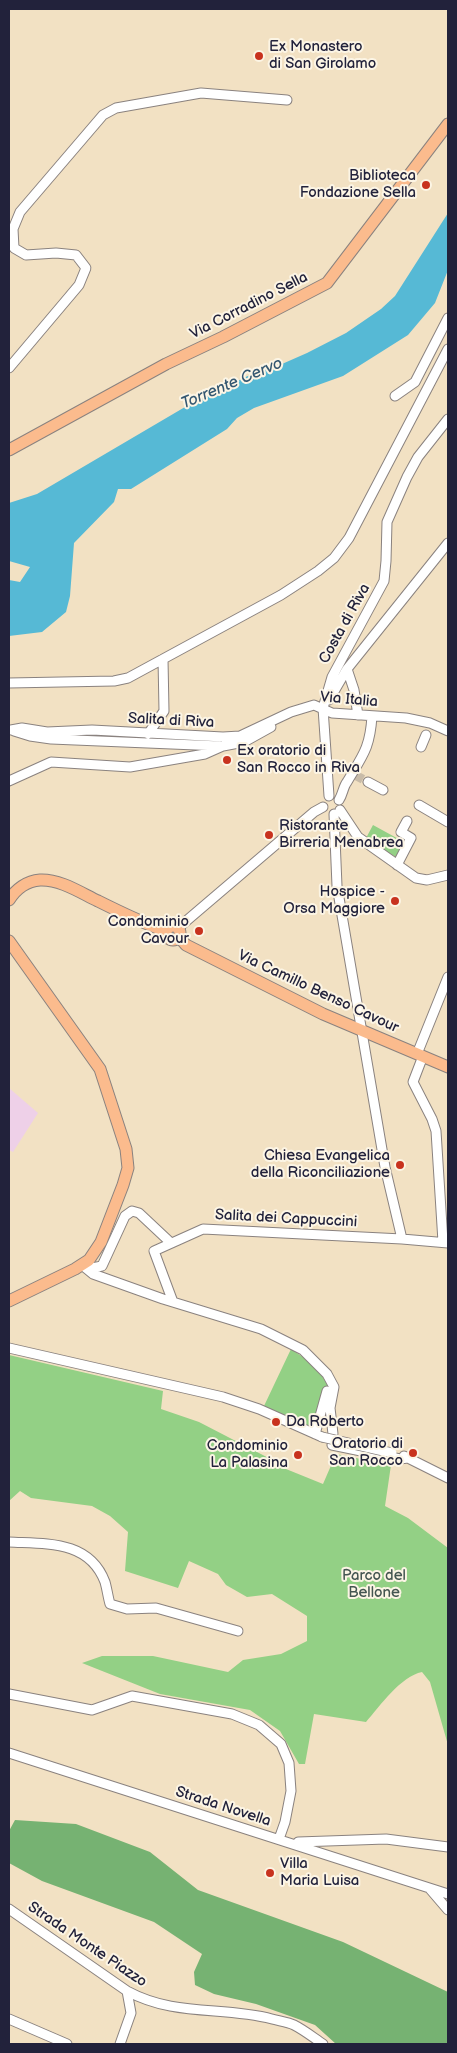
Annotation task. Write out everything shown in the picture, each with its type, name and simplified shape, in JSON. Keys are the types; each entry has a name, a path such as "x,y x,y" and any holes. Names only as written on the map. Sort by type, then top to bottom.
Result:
{"main road":[{"name":"Via Corradino Sella","path":"9,450 166,364 223,338 327,283 448,124"},
{"path":"9,900 25,884 47,880 66,886 144,924 166,931 172,925 178,933"},
{"name":"Via Camillo Benso Cavour","path":"178,933 186,946 363,1032 448,1067"},
{"path":"9,941 100,1069 126,1149 128,1168 108,1226 96,1252 82,1265 9,1301"}],"street":[{"path":"9,368 79,285 86,268 76,255 56,253 26,255 14,248 13,229 20,212 103,115 116,108 200,93 287,100"},
{"path":"394,396 415,382 448,318"},
{"path":"9,683 114,681 128,678 281,595 318,572 334,558 362,516 448,348"},
{"name":"Costa di Riva","path":"323,708 332,677 384,581 387,522 418,457 448,419"},
{"path":"329,796 323,708 347,669 448,543"},
{"path":"437,557 448,552"},
{"path":"148,734 164,712 162,659"},
{"path":"347,669 354,690 358,715"},
{"name":"Salita di Riva","path":"10,729 22,728 47,732 92,730 196,737 240,736 291,712 314,705 323,708"},
{"name":"Via Italia","path":"223,746 244,742 287,720 312,710 323,708 332,713 406,718 448,731"},
{"path":"339,800 343,794 345,784 365,752 371,733 372,716"},
{"name":"Salita di Riva","path":"10,729 30,736 51,739 223,746"},
{"path":"421,747 426,736"},
{"path":"9,782 50,762 130,767 205,754 223,746"},
{"path":"368,782 383,790"},
{"path":"178,933 314,812 323,807 325,800 329,796 335,796 339,800 341,805 337,812 337,886 385,1167 402,1239"},
{"path":"419,805 448,822"},
{"path":"323,807 328,813 337,812"},
{"path":"337,812 358,838 420,879 448,875"},
{"path":"397,865 412,838 401,832 407,822"},
{"path":"446,1242 436,1131 432,1118 413,1082 420,1055 448,977"},
{"path":"82,1265 92,1268 102,1266 125,1216 132,1211 139,1213 172,1243"},
{"name":"Salita dei Cappuccini","path":"174,1302 154,1251 203,1229 446,1242"},
{"path":"82,1265 93,1274 261,1329 303,1350 327,1374 334,1387 330,1408 332,1446 400,1459 408,1458"},
{"path":"11,1348 223,1397 259,1409 318,1435 408,1458 448,1478"},
{"path":"318,1435 327,1391"},
{"path":"9,1542 60,1545 86,1554 105,1581 110,1604 117,1608 156,1608 238,1631"},
{"path":"9,1694 92,1710 132,1696 232,1714 260,1725 281,1744 289,1762 292,1791 283,1840 386,1840 448,1846"},
{"name":"Strada Novella","path":"9,1753 428,1886 448,1894"},
{"path":"428,1886 448,1910"},
{"name":"Strada Monte Piazzo","path":"9,1909 127,1991 144,2000 163,2006 208,2012 249,2013 293,2024 322,2044"},
{"path":"120,2044 131,2013 127,1991"},
{"path":"9,2019 67,2044"}],"shaded area":[{"path":"9,1088 38,1113 13,1152 9,1150"}],"green space":[{"path":"373,825 404,842 396,857 365,840"},
{"path":"291,1349 316,1366 329,1387 312,1430 264,1406"},
{"name":"Parco del Bellone","path":"9,1355 163,1391 161,1409 199,1422 286,1467 286,1469 323,1484 336,1454 391,1465 385,1506 408,1518 448,1548 448,1745 430,1682 422,1672 406,1679 399,1685 366,1722 314,1714 305,1764 299,1764 280,1731 250,1710 160,1694 82,1663 102,1656 153,1656 228,1672 243,1660 281,1654 307,1641 307,1616 272,1594 247,1597 226,1585 218,1574 189,1561 178,1588 125,1571 128,1532 110,1516 92,1506 31,1498 20,1491 9,1501"},
{"path":"15,1820 76,1824 150,1852 198,1890 343,1942 448,1992 448,2044 336,2044 315,2025 256,2004 214,1994 195,1985 194,1972 202,1954 154,1922 42,1881 9,1863 9,1831"}],"water":[{"name":"Torrente Cervo","path":"448,213 448,270 435,303 408,335 343,376 254,408 237,418 227,429 131,489 118,489 114,502 74,543 70,596 66,612 42,632 9,636 9,580 20,582 30,567 9,561 9,503 37,494 185,407 268,366 282,364 346,333 381,309 395,296"}],"tunnel":[{"path":"355,775 368,782"}],"place":[{"name":"Ex Monastero di San Girolamo","path":"259,56"},
{"name":"Biblioteca Fondazione Sella","path":"426,185"},
{"name":"Ex oratorio di San Rocco in Riva","path":"227,760"},
{"name":"Ristorante Birreria Menabrea","path":"269,835"},
{"name":"Hospice - Orsa Maggiore","path":"395,901"},
{"name":"Condominio Cavour","path":"199,931"},
{"name":"Chiesa Evangelica della Riconciliazione","path":"400,1165"},
{"name":"Da Roberto","path":"276,1422"},
{"name":"Oratorio di San Rocco","path":"413,1453"},
{"name":"Condominio La Palasina","path":"298,1455"},
{"name":"Villa Maria Luisa","path":"270,1873"}]}
